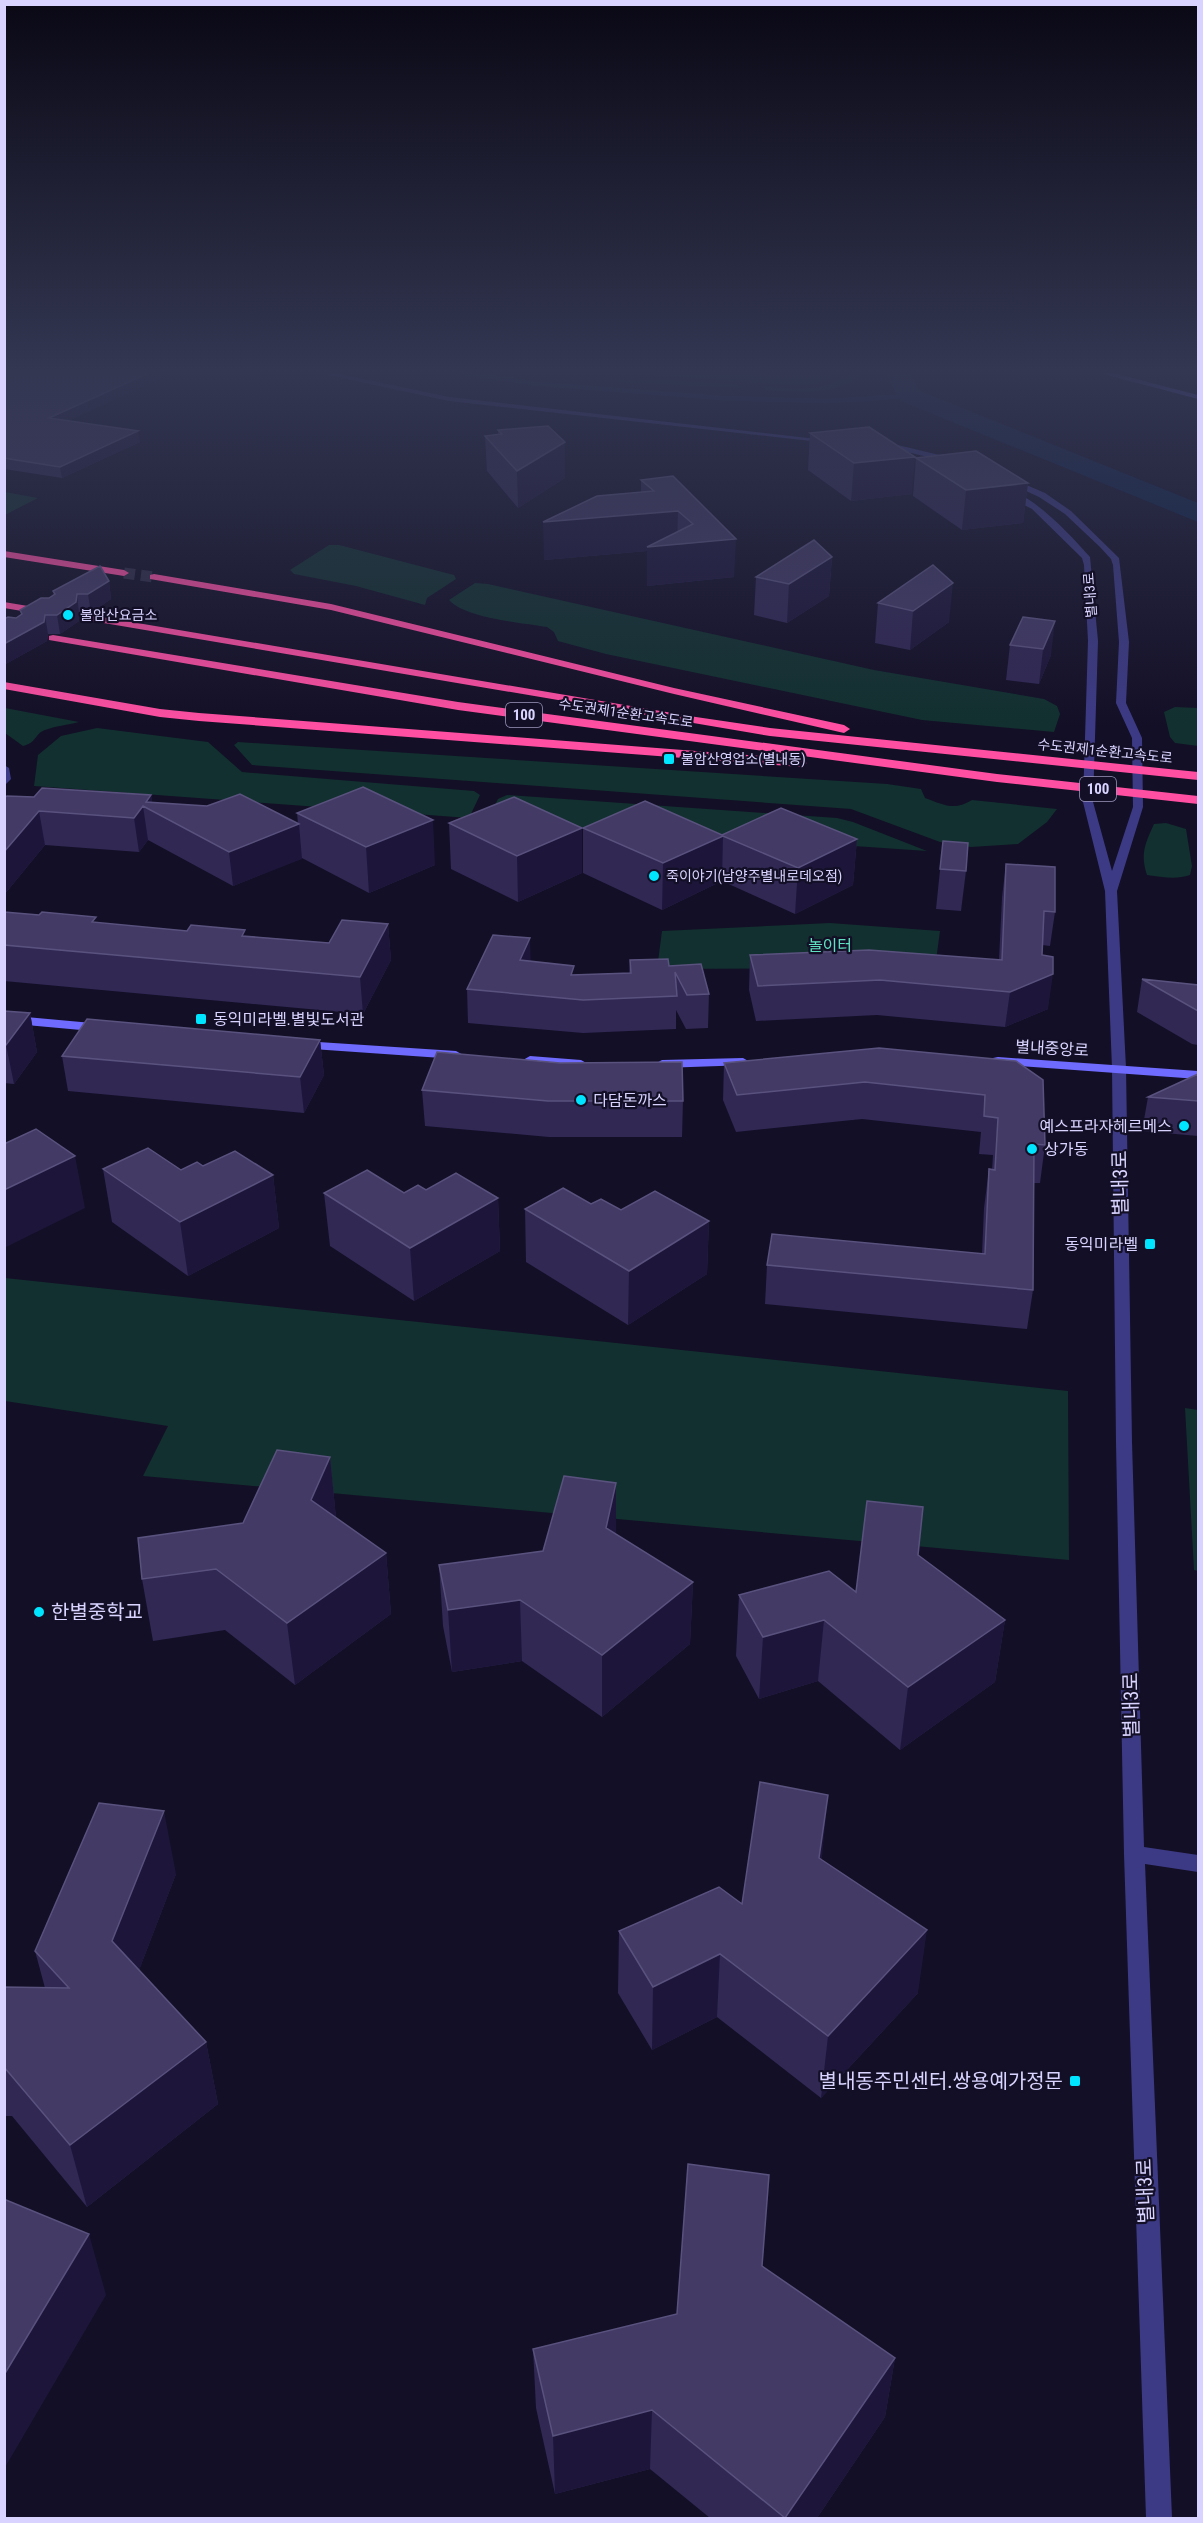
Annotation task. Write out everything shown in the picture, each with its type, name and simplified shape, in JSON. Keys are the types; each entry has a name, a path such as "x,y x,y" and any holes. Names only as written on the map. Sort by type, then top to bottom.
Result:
{"highway":[{"path":"4,554 124,573"},
{"path":"154,577 332,607 674,691 846,730 1006,756"},
{"path":"4,604 51,612"},
{"name":"수도권제1순환고속도로","path":"84,618 770,732 1198,776"},
{"name":"수도권제1순환고속도로","path":"53,638 458,706 998,778 1198,800"},
{"path":"4,685 160,713 199,717 998,778"}],"street":[{"name":"별내3로","path":"1004,491 1035,507 1086,557 1089,564 1094,640 1088,802 1111,891 1119,1068 1124,1442 1134,1854 1159,2518"},
{"name":"별내3로","path":"1032,491 1075,516 1115,558 1117,565 1124,642 1121,703 1137,738 1138,807 1111,891"},
{"path":"4,768 6,779 4,783"},
{"path":"4,1019 122,1030"},
{"path":"285,1043 471,1056"},
{"path":"518,1060 590,1064"},
{"name":"별내중앙로","path":"989,1061 1198,1075"},
{"path":"649,1064 756,1062"},
{"path":"1134,1854 1198,1863"}],"green space":[{"path":"5,492 38,498 5,515"},
{"path":"329,545 339,545 454,575 456,579 427,598 425,605 356,586 294,574 290,570"},
{"path":"475,583 874,670 1044,699 1057,706 1060,714 1054,732 922,720 606,654 558,641 554,632 547,627 481,616 468,612 449,600"},
{"path":"1175,707 1198,708 1198,746 1175,743 1170,737 1164,712"},
{"path":"5,708 79,722 45,730 23,746 5,733"},
{"path":"97,728 208,742 242,772 474,791 480,795 469,818 34,786 38,755 61,736"},
{"path":"238,742 887,784 921,789 925,798 949,806 960,805 972,800 1057,809 1047,822 1018,844 971,847 940,842 851,809 252,765 234,745"},
{"path":"507,795 837,818 927,851 487,821 498,799"},
{"path":"1166,823 1186,829 1192,866 1190,875 1174,878 1147,875 1144,849 1148,837 1154,824"},
{"name":"놀이터","path":"830,923 940,931 935,968 657,969 662,931"},
{"path":"5,1278 1068,1391 1069,1560 143,1476 168,1426 5,1401"},
{"path":"1185,1408 1198,1410 1198,1571 1194,1570"}],"building":[{"path":"688,491 736,539 647,547 693,524 678,511 543,522 597,496"},
{"path":"814,540 832,557 789,584 756,577"},
{"path":"933,565 953,583 913,611 878,603"},
{"path":"100,566 109,581 88,594 77,594 76,602 57,615 45,615 44,622 4,644 4,619 16,618 22,614 20,610 41,598 49,598 55,594 53,591"},
{"path":"1023,617 1055,621 1043,649 1010,645"},
{"path":"363,787 433,820 366,847 297,813"},
{"path":"42,788 151,795 146,802 207,806 240,794 299,824 229,852 143,806 134,818 39,811 4,852 4,798 7,796 34,797"},
{"path":"514,797 582,828 517,856 449,823"},
{"path":"645,801 722,835 781,808 857,839 798,868 723,836 663,863 583,828"},
{"path":"943,841 968,843 966,871 940,869"},
{"path":"1006,864 1055,867 1055,912 1044,911 1042,955 1053,957 1053,974 1010,992 880,980 758,986 750,955 869,950 1002,960"},
{"path":"4,912 39,915 42,912 96,917 92,922 187,931 191,925 245,930 242,936 329,943 342,920 388,924 360,977 4,945"},
{"path":"493,935 530,938 520,960 574,966 571,975 631,973 630,960 668,959 669,966 701,964 709,994 687,995 675,972 677,996 583,1000 467,989"},
{"path":"1142,979 1198,985 1198,1011"},
{"path":"4,1011 30,1013 6,1045 4,1045"},
{"path":"87,1019 320,1040 300,1077 62,1056"},
{"path":"879,1048 1016,1061 1043,1080 1045,1145 1034,1144 1033,1290 767,1265 772,1234 985,1254 989,1169 995,1170 998,1118 984,1116 985,1095 865,1082 737,1095 724,1063"},
{"path":"437,1052 560,1063 682,1062 683,1101 548,1101 422,1090"},
{"path":"1198,1074 1198,1101 1148,1097"},
{"path":"36,1129 75,1156 4,1190 4,1144"},
{"path":"148,1148 181,1170 197,1162 203,1166 235,1151 273,1175 180,1222 103,1169"},
{"path":"367,1170 404,1193 418,1185 426,1190 456,1173 498,1198 410,1248 324,1193"},
{"path":"563,1188 591,1204 601,1199 621,1210 655,1191 709,1221 629,1271 525,1209"},
{"path":"277,1450 330,1457 311,1500 386,1553 287,1623 216,1569 142,1579 138,1538 243,1523"},
{"path":"564,1476 616,1483 606,1528 693,1582 602,1655 520,1600 448,1610 439,1565 543,1551"},
{"path":"867,1501 923,1507 918,1555 1005,1620 908,1687 824,1620 763,1637 739,1595 829,1571 856,1592"},
{"path":"760,1782 828,1795 819,1858 927,1930 828,2036 720,1954 653,1987 619,1931 719,1887 742,1904"},
{"path":"99,1803 164,1811 112,1941 206,2042 70,2145 4,2067 4,1987 69,1988 35,1951"},
{"path":"688,2164 769,2175 762,2266 895,2358 785,2518 652,2410 553,2436 533,2349 677,2314"},
{"path":"6,2200 89,2234 4,2375 4,2202"}],"waterway":[{"path":"1143,491 1198,513"}],"tunnel":[{"path":"124,573 154,577"}],"place":[{"name":"불암산요금소","path":"68,615"},
{"name":"불암산영업소(별내동)","path":"669,759"},
{"name":"죽이야기(남양주별내로데오점)","path":"654,876"},
{"name":"동익미라벨.별빛도서관","path":"201,1019"},
{"name":"다담돈까스","path":"581,1100"},
{"name":"예스프라자헤르메스","path":"1184,1126"},
{"name":"상가동","path":"1032,1149"},
{"name":"동익미라벨","path":"1150,1244"},
{"name":"한별중학교","path":"39,1612"},
{"name":"별내동주민센터.쌍용예가정문","path":"1075,2081"}]}
